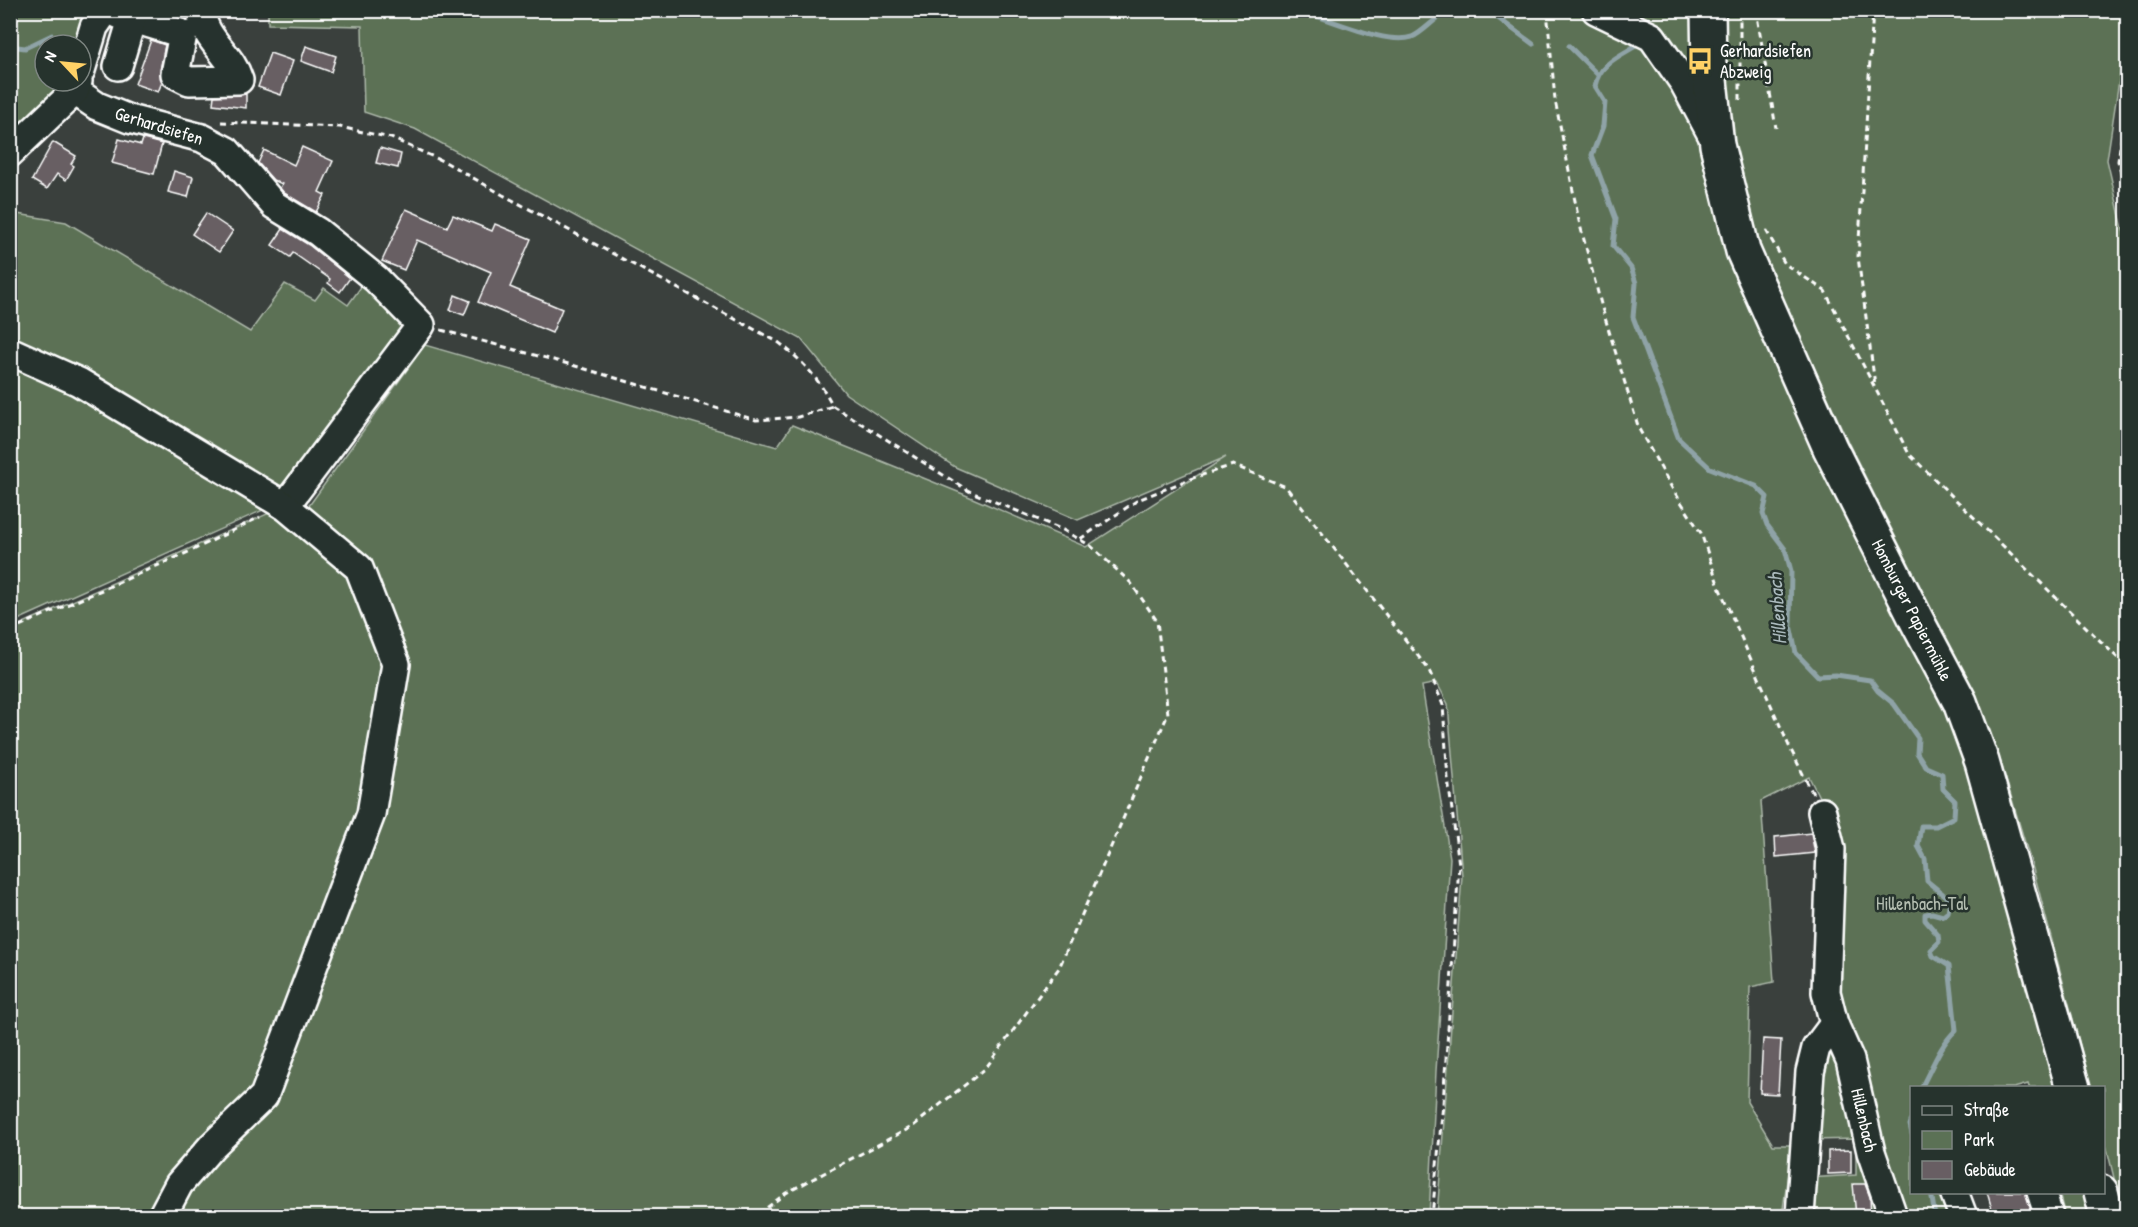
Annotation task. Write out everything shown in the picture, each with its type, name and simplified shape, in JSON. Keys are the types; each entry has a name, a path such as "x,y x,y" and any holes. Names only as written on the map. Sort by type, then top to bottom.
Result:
{"main road":[{"name":"Homburger Papiermühle","path":"1708,10 1709,71 1717,145 1743,250 1830,448 1918,625 1960,702 1986,774 2072,1086"},
{"path":"2102,1194 2107,1216"}],"street":[{"path":"92,33 106,10"},
{"path":"118,66 124,15 183,34 176,74 189,81 239,80 236,68 206,31 201,10"},
{"path":"1596,10 1652,38 1684,83 1717,145"},
{"path":"10,153 67,93"},
{"name":"Gerhardsiefen","path":"87,93 97,106 129,119 202,138 227,151 274,205 318,232 376,279 421,325"},
{"path":"285,506 421,325"},
{"path":"10,351 79,382 285,506 359,568 396,664 371,814 264,1096 212,1146 179,1184 162,1216"},
{"name":"Hillenbach","path":"1822,812 1832,849 1826,992 1834,1024 1850,1060 1871,1152 1893,1216"},
{"path":"1800,1216 1810,1072 1816,1048 1834,1024"},
{"path":"1955,1194 1963,1216"},
{"path":"2043,1194 2049,1216"}],"path":[{"path":"1547,10 1555,100 1576,210 1602,308 1639,429 1672,488 1701,533 1719,587 1789,746 1822,812"},
{"path":"1756,10 1776,128"},
{"path":"1873,10 1858,257 1876,389"},
{"path":"2127,95 2118,161 2127,197"},
{"path":"212,121 340,127 391,138 447,163 778,342 800,358 822,385 832,406 969,491 1063,530 1091,546 1131,583 1157,621 1168,714 1059,968 985,1069 912,1127 786,1193 756,1216"},
{"path":"1761,222 1785,264 1825,291 1909,454 2127,668"},
{"path":"421,325 572,365 756,420 798,417 832,406"},
{"path":"1080,539 1138,500 1233,465 1286,487 1429,670 1443,705 1448,779 1459,865 1443,1104 1432,1216"},
{"path":"10,630 191,551 285,506"}],"green space":[{"path":"11,11 90,11 81,33 33,33 33,93 58,93 11,137"},
{"name":"Hillenbach-Tal","path":"268,11 2127,11 2127,27 2107,160 2128,251 2127,1216 2123,1216 2105,1140 2105,1086 2091,1086 2033,869 2001,763 1976,698 1849,444 1763,255 1743,181 1721,187 1954,703 2062,1086 2029,1086 2028,1084 2021,1086 1910,1086 1910,1194 1941,1194 1949,1216 1902,1216 1840,1024 1825,809 1809,777 1761,801 1774,982 1750,987 1747,1102 1773,1145 1792,1145 1782,1216 1437,1216 1462,876 1448,704 1437,683 1422,686 1450,858 1429,1216 11,1216 10,629 285,506 303,514 425,345 777,447 792,425 963,494 1086,547 1226,457 1078,520 955,467 846,394 801,339 415,129 364,112 362,26 268,24"},
{"path":"11,213 66,222 250,332 285,284 315,300 324,288 348,305 366,280 417,327 283,496 11,344"},
{"path":"11,357 272,506 11,623"},
{"path":"1834,1039 1888,1216 1803,1216 1808,1178 1856,1175 1856,1139 1812,1140 1820,1069"},
{"path":"2059,1194 2089,1194 2096,1216 2065,1216"}],"building":[{"path":"151,40 165,45 160,71 162,82 158,92 135,84"},
{"path":"306,46 336,56 331,72 301,61"},
{"path":"270,53 293,61 281,95 258,87"},
{"path":"246,94 246,108 213,104 214,96"},
{"path":"119,139 141,145 143,139 162,144 154,174 112,163"},
{"path":"53,142 76,156 71,164 74,166 66,180 57,174 47,189 32,180"},
{"path":"302,147 333,161 319,192 325,195 316,212 284,193 280,188 282,184 273,180 258,163 264,150 294,165"},
{"path":"380,148 401,154 398,168 376,163"},
{"path":"174,171 193,177 188,197 168,192"},
{"path":"406,209 447,227 453,215 492,231 495,224 531,239 510,287 562,309 552,333 478,302 491,272 417,240 404,270 382,261"},
{"path":"206,213 233,231 219,252 192,234"},
{"path":"283,229 309,245 350,278 340,292 328,283 330,279 293,253 290,257 272,245"},
{"path":"455,295 470,301 464,315 450,310"},
{"path":"1811,833 1815,853 1776,857 1775,837"},
{"path":"1763,1039 1781,1040 1778,1094 1760,1093"},
{"path":"1851,1150 1851,1173 1828,1174 1828,1151"},
{"path":"1853,1184 1865,1184 1870,1197 1871,1216 1856,1216"},
{"path":"1988,1194 2027,1194 2033,1216 1994,1216"}],"waterway":[{"path":"645,10 653,13 688,10"},
{"path":"1296,10 1371,34 1400,39 1416,35 1446,13 1474,14"},
{"path":"1494,15 1533,44"},
{"path":"10,46 25,48 33,44"},
{"path":"1569,46 1597,74"},
{"name":"Hillenbach","path":"1634,47 1610,62 1600,72 1597,79 1595,86 1605,102 1603,126 1592,155 1616,219 1613,246 1631,268 1636,283 1633,317 1679,439 1710,468 1756,486 1767,497 1763,514 1767,525 1785,549 1791,571 1790,625 1796,653 1818,676 1836,675 1870,680 1878,691 1894,704 1918,738 1917,753 1926,767 1942,774 1943,789 1955,801 1954,817 1936,826 1921,826 1918,846 1925,859 1927,881 1950,900 1948,912 1943,916 1925,914 1925,920 1938,935 1939,942 1931,950 1933,956 1949,966 1956,1030 1941,1050 1922,1086"},
{"name":"Hillenbach","path":"1931,1194 1935,1216"}],"place":[{"name":"Gerhardsiefen Abzweig","path":"1700,61"}]}
